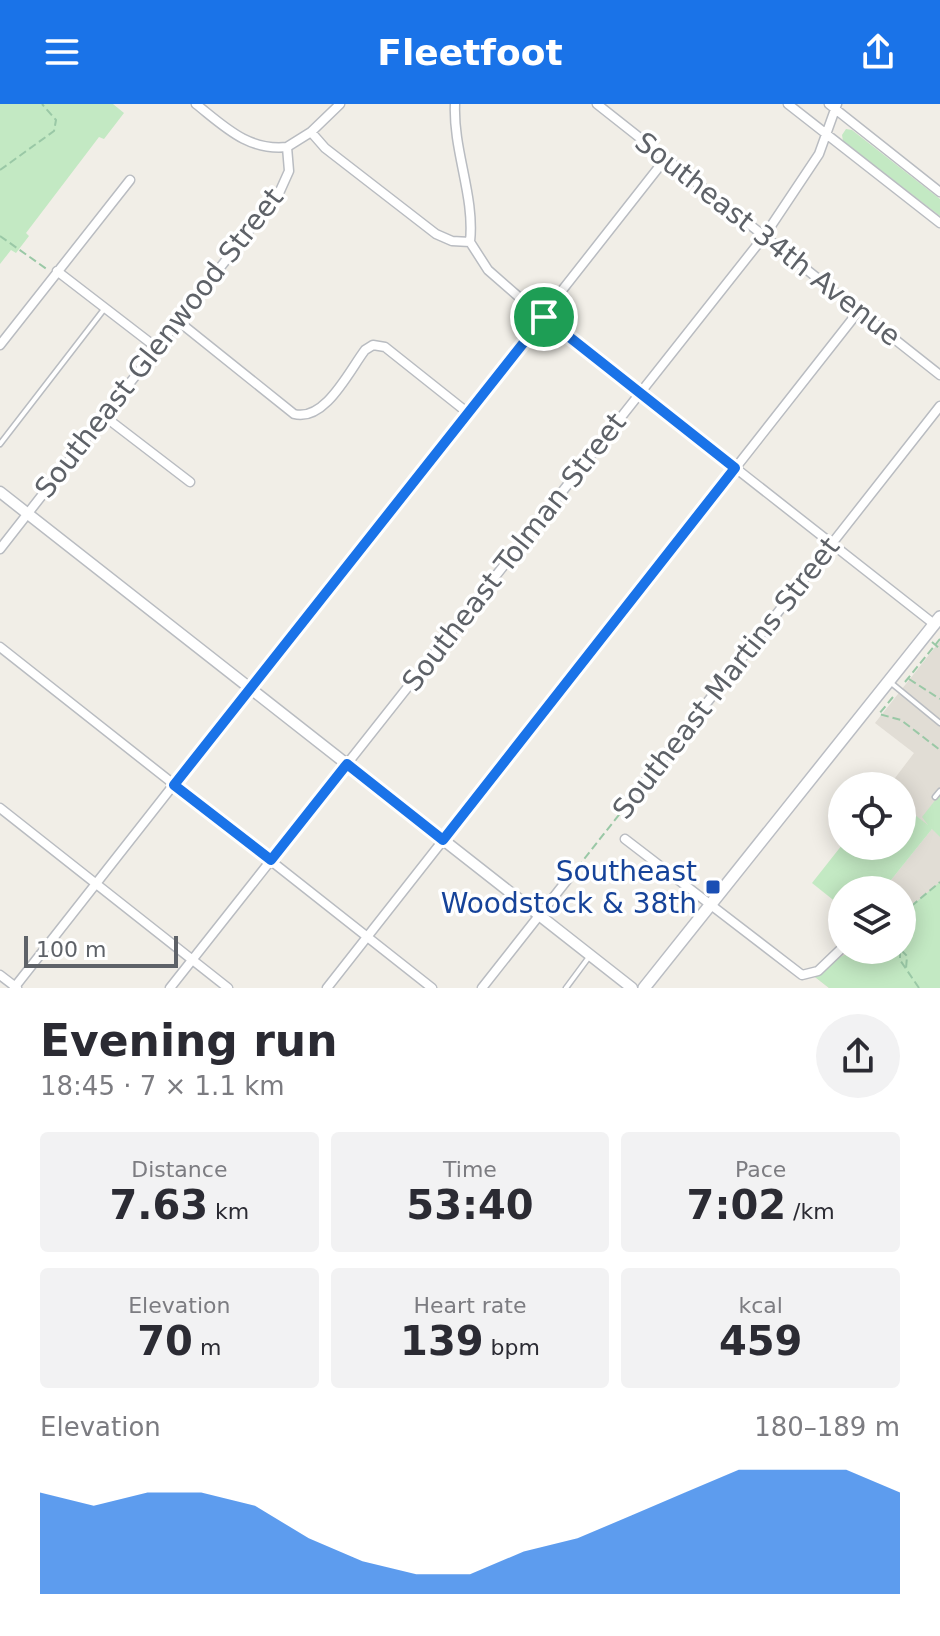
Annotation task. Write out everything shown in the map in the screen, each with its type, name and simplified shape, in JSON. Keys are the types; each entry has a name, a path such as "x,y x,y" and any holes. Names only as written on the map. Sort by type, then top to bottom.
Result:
{"main road":[{"path":"644,988 937,620"}],"street":[{"path":"196,104 248,143 266,149 287,147"},
{"name":"Southeast Glenwood Street","path":"0,549 280,191 289,171 287,147 311,132 340,104"},
{"path":"455,104 456,137 472,223 470,242 488,270 832,544 937,620"},
{"name":"Southeast 34th Avenue","path":"597,104 940,375"},
{"path":"788,104 940,223"},
{"path":"834,106 940,192"},
{"name":"Southeast Tolman Street","path":"170,988 765,235 804,182 828,133 834,106"},
{"path":"311,132 325,148 436,234 452,241 470,242"},
{"path":"0,975 16,988 666,158"},
{"path":"0,345 130,180"},
{"path":"57,271 157,348"},
{"path":"327,988 858,312"},
{"path":"178,321 294,414 305,417 318,412 365,350 373,345 385,347 468,413"},
{"name":"Southeast Martins Street","path":"643,784 940,406"},
{"path":"104,416 190,482"},
{"path":"0,492 632,988"},
{"path":"0,647 432,988"},
{"path":"0,808 228,988"},
{"path":"625,839 807,976 828,963"},
{"path":"482,988 571,875"}],"lane":[{"path":"0,444 105,308"},
{"path":"888,681 940,723"},
{"path":"935,797 940,791"},
{"path":"566,988 591,955"}],"path":[{"path":"0,170 54,131 56,120 42,104"},
{"path":"0,236 47,270 57,271"},
{"path":"940,639 879,714 901,720 940,750"},
{"path":"908,678 940,699"},
{"name":"Southeast Martins Street","path":"571,875 643,784"},
{"path":"609,827 625,839"},
{"path":"916,902 940,882"},
{"path":"904,964 919,988"},
{"path":"906,964 906,970"}],"shaded area":[{"path":"940,641 940,988 829,988 815,977 828,960 828,964 916,964 916,876 894,876 907,860 916,860 916,849 932,829 916,816 916,772 900,772 914,753 875,723"}],"green space":[{"path":"0,104 113,104 124,113 104,139 99,137 26,233 29,236 16,253 11,250 0,264"},
{"path":"846,129 852,130 940,199 940,216 843,141 842,135"},
{"path":"940,794 940,837 932,829 916,849 916,816 928,825 922,817"},
{"path":"830,860 907,860 894,876 828,876 828,896 812,883"},
{"path":"940,882 940,988 829,988 815,977 830,964 916,964 916,902"}],"place":[{"name":"Southeast Woodstock & 38th","path":"713,887"}],"route":[{"path":"544,317 735,468 443,840 347,764 271,860 174,785 544,317"}]}
